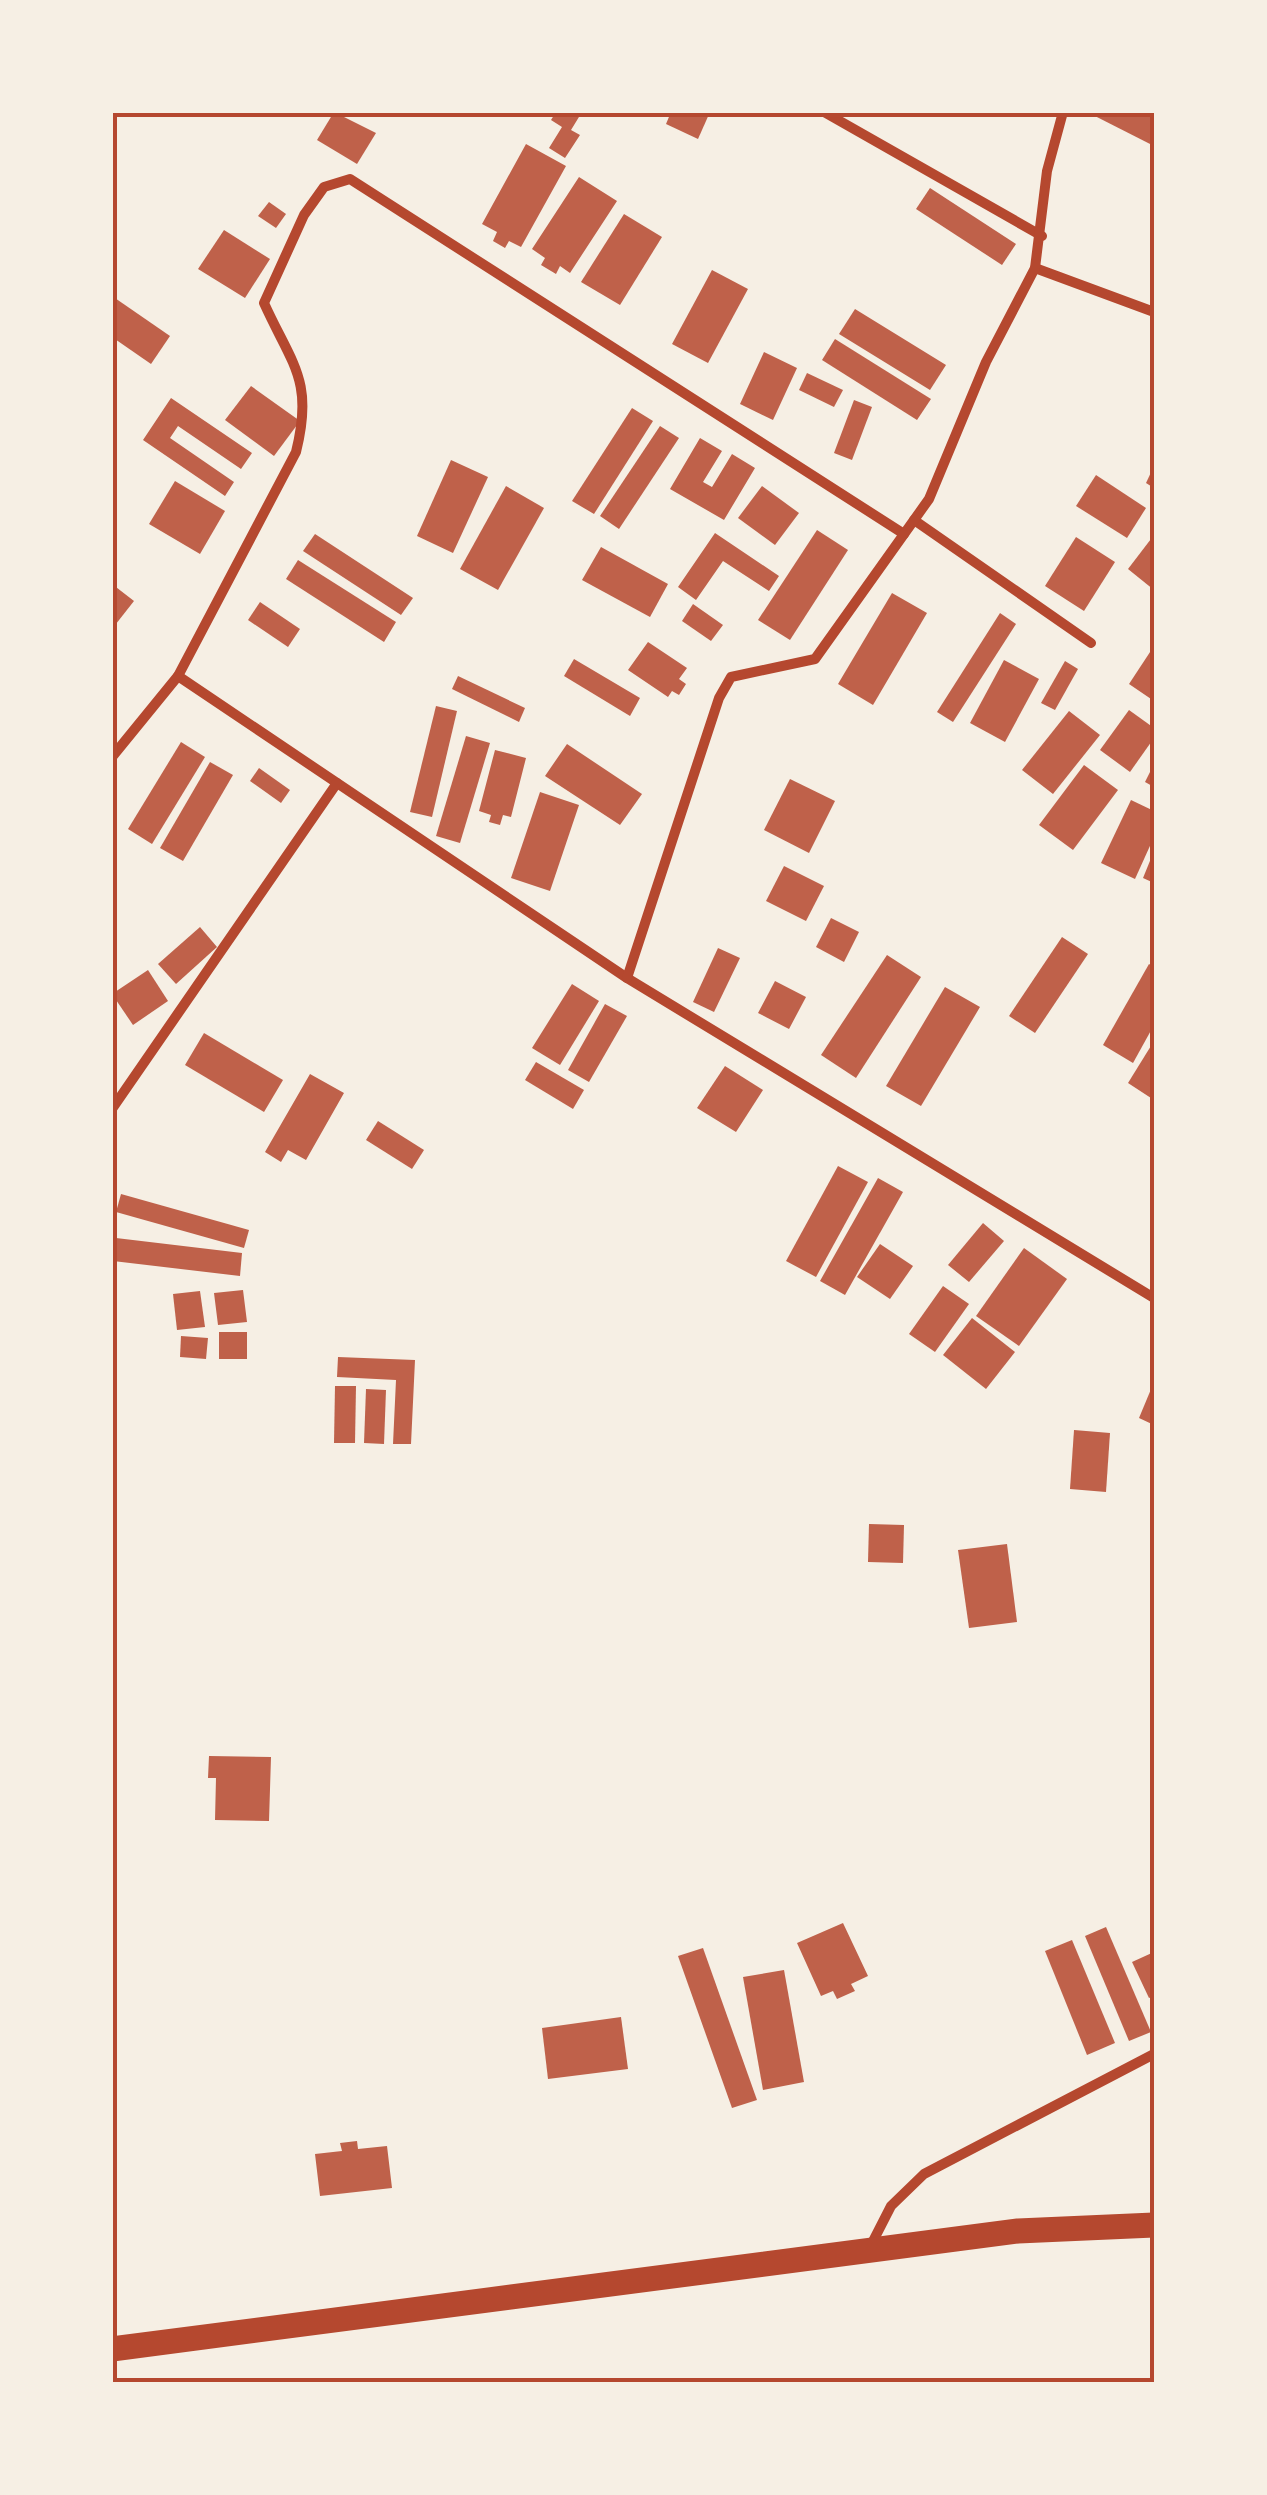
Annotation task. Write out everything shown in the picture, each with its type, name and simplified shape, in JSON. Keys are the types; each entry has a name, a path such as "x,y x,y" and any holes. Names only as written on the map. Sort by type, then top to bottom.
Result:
{"highway":[{"path":"112,2349 1018,2231 1154,2225"}],"street":[{"path":"824,112 1042,236"},
{"path":"627,978 719,698 731,677 815,659 929,500 986,362 1035,268 1042,236 1047,171 1063,112"},
{"path":"112,758 178,676 296,452 306,414 302,380 264,302 304,215 324,187 350,179 904,534"},
{"path":"1035,268 1154,312"},
{"path":"914,520 1091,643"},
{"path":"178,676 627,978 1154,1298"},
{"path":"112,1109 337,783"},
{"path":"868,2251 891,2206 924,2174 1154,2054"}],"building":[{"path":"334,112 376,133 357,164 317,140"},
{"path":"556,112 582,112 571,130 580,135 565,158 549,148 562,127 551,120"},
{"path":"671,112 710,112 698,139 666,124"},
{"path":"1087,112 1154,112 1154,146"},
{"path":"526,144 566,166 521,247 509,241 505,248 493,241 497,232 482,224"},
{"path":"579,177 617,201 570,273 560,266 556,274 541,265 545,258 532,249"},
{"path":"930,188 1016,244 1002,265 916,209"},
{"path":"269,202 286,214 276,228 258,216"},
{"path":"624,214 662,237 620,305 581,282"},
{"path":"224,230 270,259 245,298 198,269"},
{"path":"712,270 748,289 708,363 672,344"},
{"path":"112,296 170,336 151,364 112,337"},
{"path":"855,309 946,365 930,390 839,334"},
{"path":"835,339 931,399 917,420 822,360"},
{"path":"764,352 797,368 773,420 740,404"},
{"path":"807,373 843,390 834,407 799,390"},
{"path":"251,386 300,421 274,456 225,420"},
{"path":"171,398 252,453 241,469 178,426 170,438 234,482 225,496 143,440"},
{"path":"854,400 872,407 852,460 834,453"},
{"path":"632,408 653,421 594,514 572,501"},
{"path":"660,426 679,438 619,529 600,516"},
{"path":"700,438 722,451 703,482 712,487 732,454 755,468 724,520 670,489"},
{"path":"451,460 488,477 453,553 417,536"},
{"path":"1154,466 1154,488 1146,483"},
{"path":"1096,475 1146,508 1127,538 1076,506"},
{"path":"175,481 225,511 200,554 149,524"},
{"path":"506,486 544,508 498,590 460,569"},
{"path":"762,486 799,513 775,545 738,518"},
{"path":"817,530 848,550 790,640 758,620"},
{"path":"715,533 779,576 769,591 723,561 696,600 678,587"},
{"path":"315,534 413,598 401,615 303,551"},
{"path":"1154,535 1154,590 1128,569"},
{"path":"1076,537 1115,562 1084,611 1045,586"},
{"path":"601,547 668,584 650,617 582,580"},
{"path":"298,560 396,622 384,642 286,579"},
{"path":"112,584 134,601 112,629"},
{"path":"892,593 927,613 873,705 838,684"},
{"path":"260,602 300,629 288,647 248,620"},
{"path":"693,604 723,625 711,641 682,621"},
{"path":"1000,613 1016,624 953,722 937,712"},
{"path":"648,642 687,668 679,679 686,684 679,695 672,691 668,697 628,670"},
{"path":"1154,646 1154,701 1129,684"},
{"path":"574,659 640,698 630,716 564,676"},
{"path":"1004,660 1039,679 1005,742 970,723"},
{"path":"1065,661 1078,669 1055,710 1041,703"},
{"path":"458,676 525,708 519,722 452,689"},
{"path":"436,706 457,711 432,817 410,812"},
{"path":"1129,710 1154,728 1154,738 1130,772 1100,750"},
{"path":"1069,711 1100,735 1053,794 1022,770"},
{"path":"466,736 490,743 460,843 436,836"},
{"path":"181,742 205,757 152,844 128,829"},
{"path":"567,744 642,794 620,825 545,776"},
{"path":"495,750 526,758 511,817 503,815 500,825 489,822 491,815 479,811"},
{"path":"210,762 233,775 183,861 160,848"},
{"path":"1154,764 1154,787 1145,782"},
{"path":"1084,765 1118,790 1073,850 1039,825"},
{"path":"259,768 290,790 281,803 250,781"},
{"path":"790,779 835,801 809,853 764,830"},
{"path":"540,792 579,805 550,891 511,878"},
{"path":"1131,800 1154,811 1154,837 1135,879 1101,863"},
{"path":"1154,851 1154,883 1143,878"},
{"path":"784,866 824,886 806,921 766,901"},
{"path":"831,918 859,932 844,962 816,947"},
{"path":"200,927 217,947 176,984 158,964"},
{"path":"1062,937 1088,954 1035,1033 1009,1016"},
{"path":"718,948 740,958 714,1012 693,1002"},
{"path":"887,955 921,977 856,1078 821,1055"},
{"path":"1149,964 1154,967 1154,1025 1133,1063 1103,1045"},
{"path":"148,970 168,1001 133,1025 112,994"},
{"path":"775,981 806,997 789,1029 758,1013"},
{"path":"572,984 599,1001 560,1065 532,1048"},
{"path":"945,987 980,1007 921,1106 886,1086"},
{"path":"605,1004 627,1016 589,1082 568,1070"},
{"path":"204,1033 283,1080 264,1112 185,1065"},
{"path":"1154,1041 1154,1100 1128,1083"},
{"path":"536,1062 584,1090 573,1109 525,1080"},
{"path":"725,1066 763,1090 736,1132 697,1108"},
{"path":"310,1074 344,1093 306,1160 288,1150 281,1162 265,1152"},
{"path":"378,1121 424,1150 412,1169 366,1140"},
{"path":"838,1166 868,1182 816,1277 786,1261"},
{"path":"878,1178 903,1192 845,1295 820,1281"},
{"path":"121,1194 249,1230 244,1248 116,1212"},
{"path":"983,1223 1004,1241 969,1282 948,1265"},
{"path":"116,1238 242,1253 240,1276 113,1261"},
{"path":"880,1244 913,1266 890,1299 857,1277"},
{"path":"1024,1248 1067,1279 1019,1346 976,1316"},
{"path":"943,1286 969,1304 935,1352 909,1334"},
{"path":"243,1290 247,1322 218,1325 214,1293"},
{"path":"200,1291 205,1327 177,1330 173,1294"},
{"path":"972,1318 1015,1352 986,1389 943,1355"},
{"path":"219,1332 247,1332 247,1359 219,1359"},
{"path":"181,1336 208,1338 206,1359 180,1357"},
{"path":"338,1357 415,1360 411,1444 393,1444 396,1380 337,1377"},
{"path":"1154,1382 1154,1425 1139,1418"},
{"path":"335,1386 356,1386 355,1443 334,1443"},
{"path":"366,1389 386,1390 384,1444 364,1443"},
{"path":"1074,1430 1110,1433 1106,1492 1070,1489"},
{"path":"869,1524 904,1525 903,1563 868,1562"},
{"path":"1007,1544 1017,1622 969,1628 958,1550"},
{"path":"209,1756 271,1757 269,1821 215,1820 216,1778 208,1778"},
{"path":"843,1923 868,1976 851,1984 855,1991 837,1999 833,1991 821,1996 797,1943"},
{"path":"1106,1927 1151,2032 1129,2041 1085,1936"},
{"path":"1072,1940 1115,2043 1087,2055 1045,1951"},
{"path":"703,1948 757,2100 732,2108 678,1956"},
{"path":"1154,1952 1154,1996 1149,1998 1132,1962"},
{"path":"784,1970 804,2082 763,2090 743,1977"},
{"path":"621,2017 628,2069 548,2079 542,2028"},
{"path":"357,2141 358,2149 387,2146 392,2188 320,2196 315,2154 342,2151 340,2143"}]}
